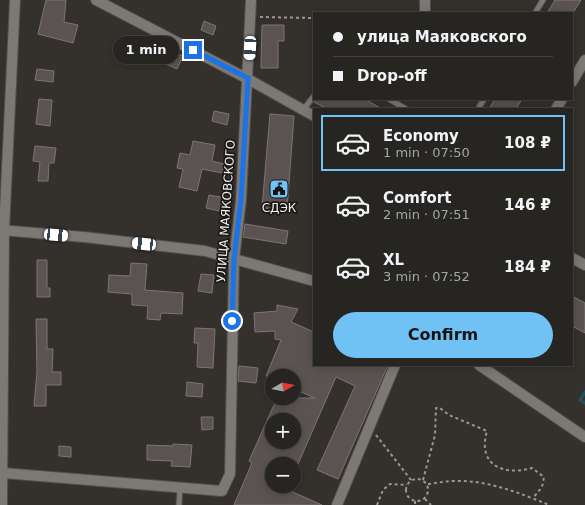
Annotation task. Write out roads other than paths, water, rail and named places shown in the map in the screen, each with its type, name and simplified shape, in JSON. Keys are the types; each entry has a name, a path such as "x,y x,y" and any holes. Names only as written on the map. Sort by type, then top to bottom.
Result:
{"street":[{"path":"2,505 2,230 15,0"},
{"path":"96,0 248,78 313,115"},
{"name":"УЛИЦА МАЯКОВСКОГО","path":"3,472 222,491 230,474 234,260 241,200 251,0"},
{"path":"425,0 425,12"},
{"path":"573,80 585,60"},
{"path":"2,230 84,237 205,251 313,281"},
{"path":"573,259 585,265"},
{"path":"337,505 395,366"},
{"path":"480,366 585,438"}],"lane":[{"path":"536,12 543,0"},
{"path":"303,110 313,97"},
{"path":"391,100 404,108"},
{"path":"179,505 180,487"}],"waterway":[{"path":"585,392 580,400 585,403"}],"place":[{"name":"СДЭК","path":"279,189"}]}
